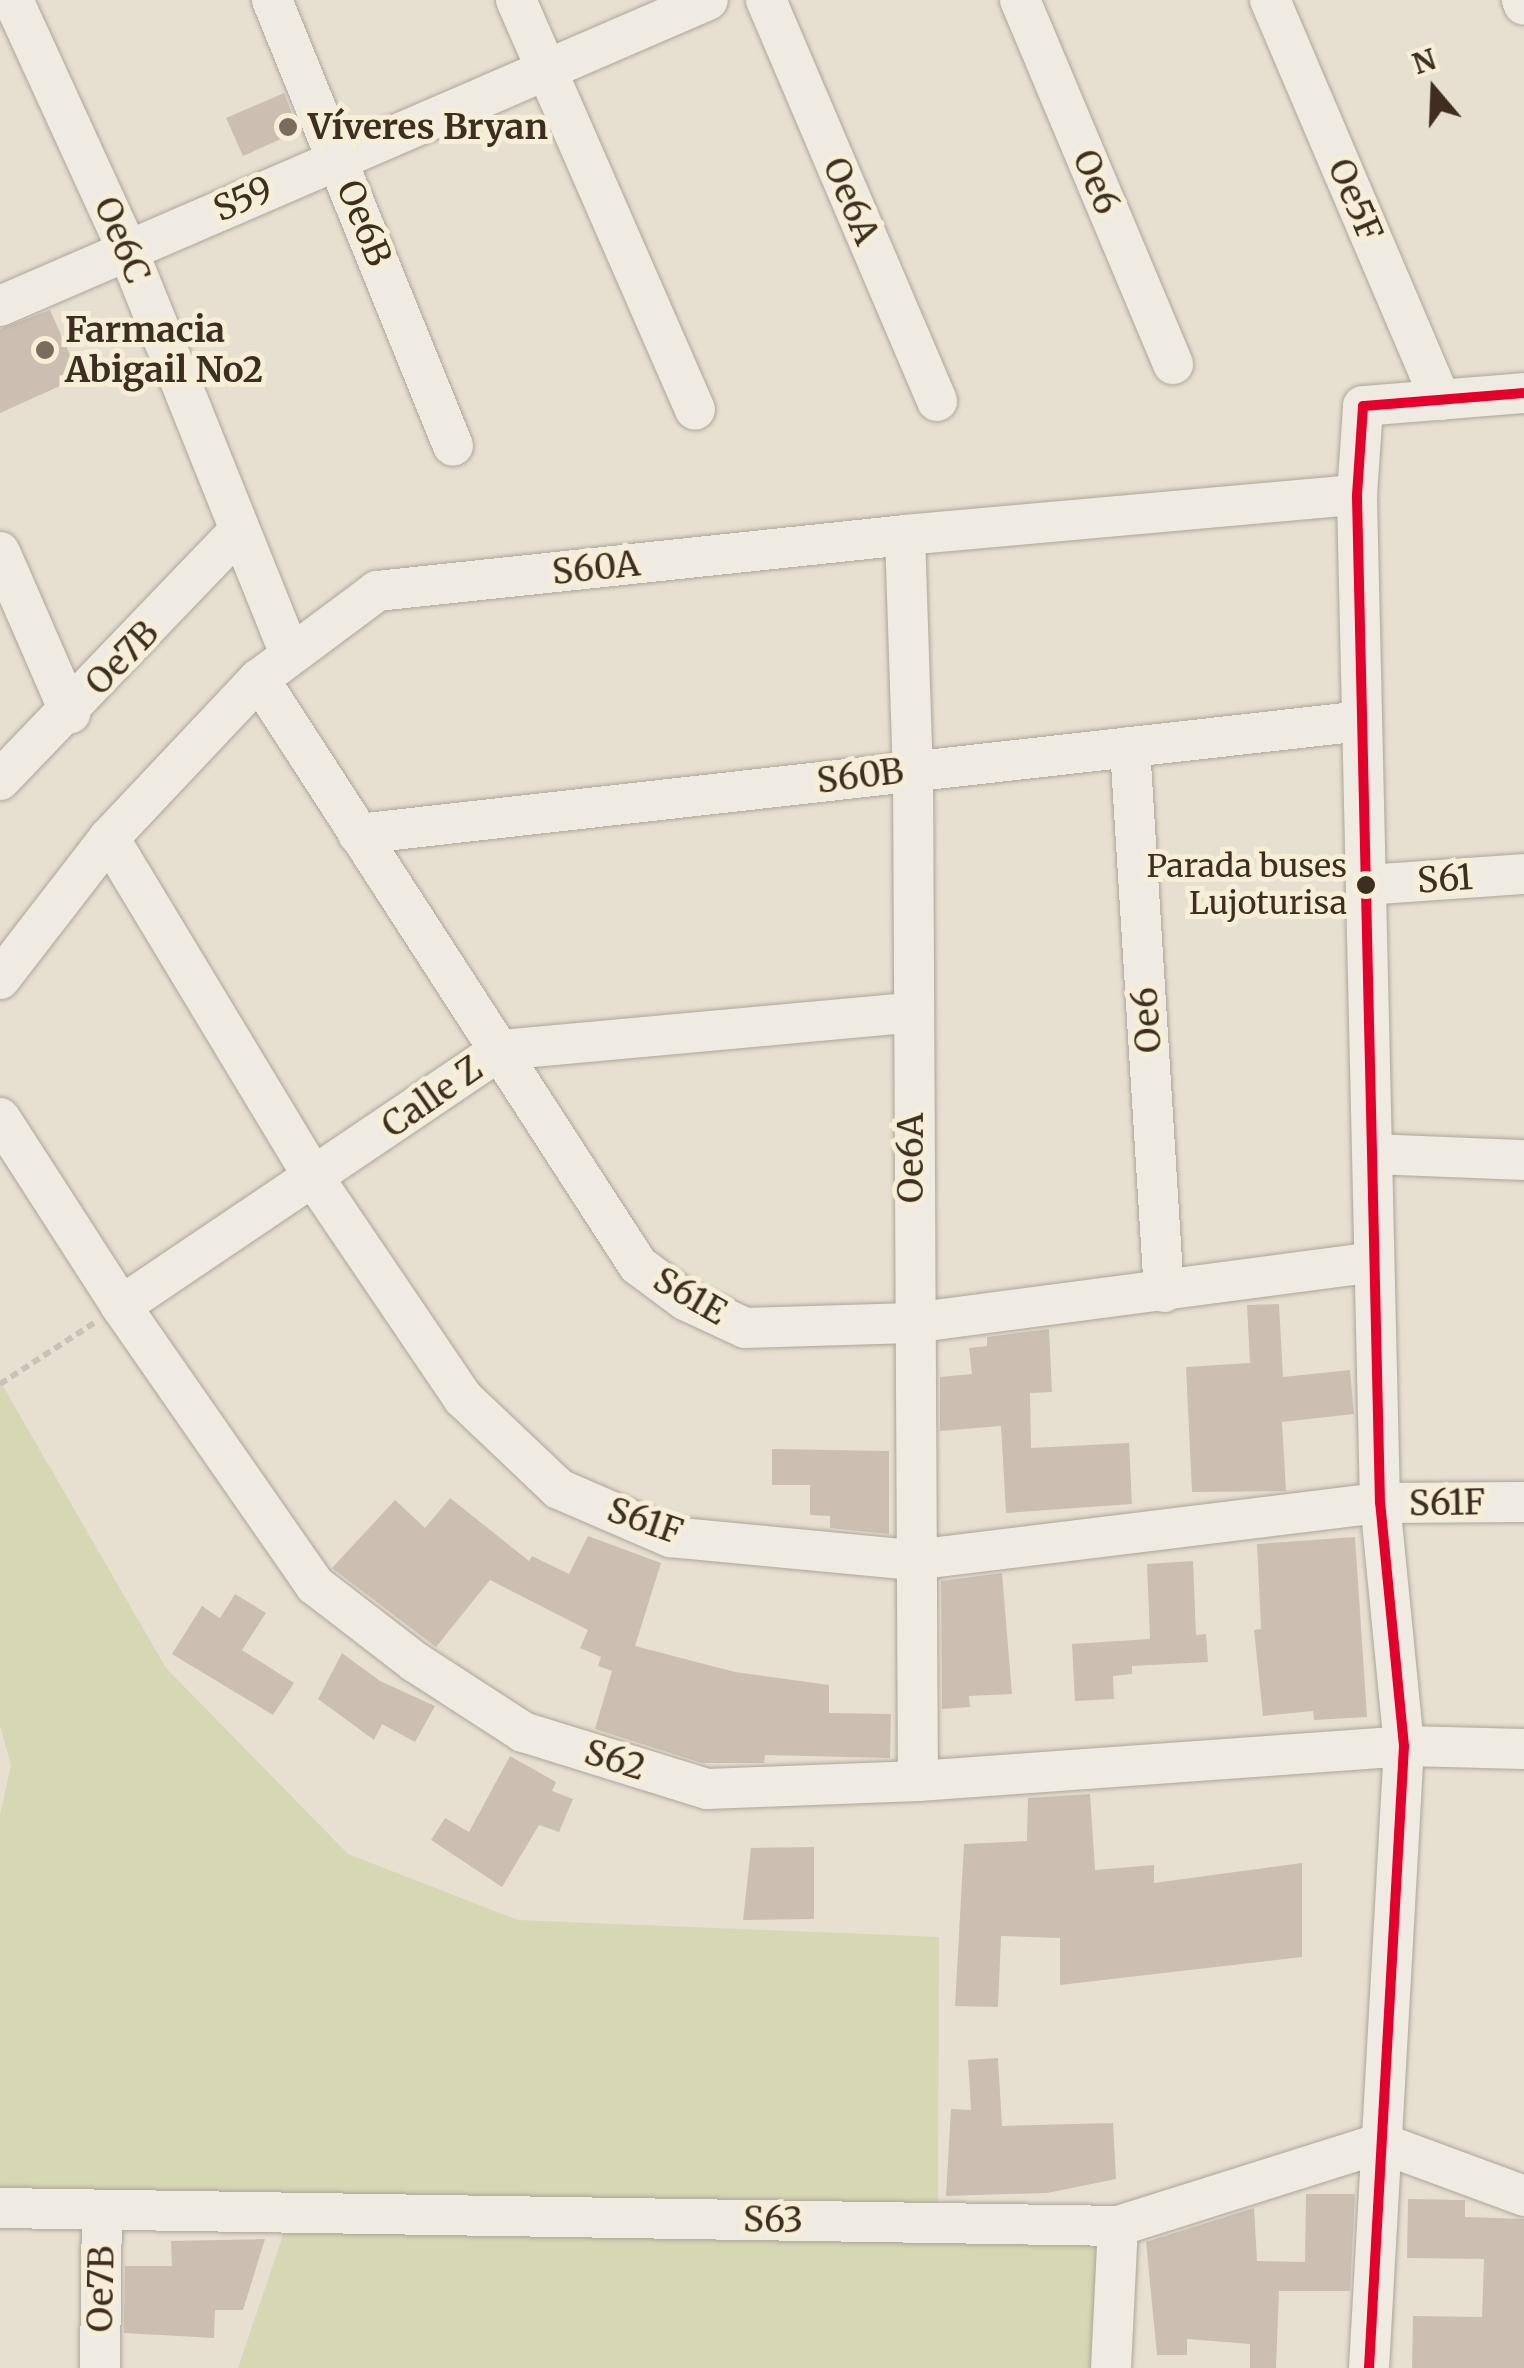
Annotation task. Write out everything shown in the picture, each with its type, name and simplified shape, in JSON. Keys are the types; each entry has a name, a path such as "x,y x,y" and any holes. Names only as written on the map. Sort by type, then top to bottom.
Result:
{"street":[{"name":"Oe6C","path":"13,0 128,251 289,651"},
{"name":"Oe6B","path":"272,0 453,446"},
{"path":"516,0 695,410"},
{"name":"S59","path":"0,306 708,0"},
{"name":"Oe6A","path":"766,0 936,402"},
{"name":"Oe6","path":"1020,0 1173,364"},
{"name":"Oe5F","path":"1270,0 1441,400"},
{"path":"1370,2368 1404,1746 1380,1504 1357,495 1363,406 1524,393"},
{"name":"S60A","path":"0,979 108,838 259,680 289,651 377,592 904,534 1357,495"},
{"name":"Oe7B","path":"0,780 70,713 239,531"},
{"name":"Oe6A","path":"904,534 913,770 910,1013 918,1781"},
{"path":"0,552 70,713"},
{"name":"S61E","path":"259,680 638,1265 684,1300 745,1328 912,1323 1374,1262"},
{"name":"S60B","path":"358,834 1362,721"},
{"name":"Oe6","path":"1130,747 1164,1292"},
{"name":"S61F","path":"108,838 314,1178 464,1398 560,1489 670,1537 914,1560 1380,1504 1524,1502"},
{"name":"S61","path":"1366,885 1524,874"},
{"name":"Calle Z","path":"120,1306 500,1050 910,1013"},
{"name":"S62","path":"0,1118 120,1306 315,1585 415,1662 523,1732 708,1789 918,1781 1404,1746 1524,1749"},
{"path":"1374,1154 1524,1160"},
{"path":"1380,2143 1524,2196"},
{"name":"S63","path":"0,2208 1118,2226 1380,2143"},
{"name":"Oe7B","path":"100,2368 102,2210"},
{"path":"1111,2368 1118,2226"}],"path":[{"path":"0,1384 120,1306"}],"green space":[{"path":"0,1381 166,1668 348,1854 518,1920 939,1937 938,2204 0,2189 0,1815 11,1765 0,1726"},
{"path":"284,2232 1101,2242 1092,2368 238,2368"}],"building":[{"path":"284,93 299,131 243,156 226,118"},
{"path":"50,310 80,377 0,413 0,329"},
{"path":"1279,1304 1283,1377 1350,1370 1354,1414 1282,1422 1286,1491 1192,1492 1186,1367 1250,1363 1247,1305"},
{"path":"1049,1329 1052,1392 1030,1393 1031,1448 1129,1443 1132,1504 1006,1513 1001,1426 940,1431 940,1377 972,1374 969,1348 987,1346 987,1337"},
{"path":"772,1449 889,1451 889,1534 830,1528 830,1516 810,1515 810,1485 772,1485"},
{"path":"450,1498 529,1561 532,1556 569,1574 588,1536 661,1563 635,1646 735,1672 829,1685 829,1713 891,1714 890,1758 765,1755 764,1763 702,1763 595,1729 612,1671 598,1666 601,1657 580,1648 588,1630 490,1580 436,1647 332,1568 395,1500 425,1528"},
{"path":"1355,1537 1367,1717 1314,1720 1313,1711 1263,1716 1254,1630 1261,1629 1257,1544"},
{"path":"1193,1561 1196,1635 1206,1634 1208,1662 1132,1666 1132,1674 1113,1676 1114,1699 1075,1701 1072,1644 1150,1639 1147,1564"},
{"path":"1002,1573 1012,1694 969,1696 970,1707 942,1709 941,1581"},
{"path":"235,1594 266,1613 242,1650 294,1683 273,1715 172,1654 202,1606 220,1618"},
{"path":"342,1653 380,1681 435,1706 415,1742 382,1724 374,1740 318,1699"},
{"path":"510,1756 556,1782 552,1791 573,1799 559,1832 539,1825 502,1887 431,1840 445,1818 469,1832"},
{"path":"1090,1794 1095,1870 1154,1865 1154,1883 1302,1863 1302,1957 1060,1985 1060,1938 1001,1936 998,2007 955,2006 964,1844 1027,1841 1028,1798"},
{"path":"814,1847 814,1919 743,1920 751,1848"},
{"path":"998,2058 1002,2126 1113,2123 1116,2179 1047,2193 946,2196 951,2109 971,2110 968,2060"},
{"path":"1306,2194 1355,2194 1350,2291 1279,2291 1276,2368 1250,2368 1250,2344 1187,2339 1187,2355 1157,2355 1146,2242 1254,2208 1257,2261 1305,2262"},
{"path":"1408,2199 1465,2200 1465,2217 1524,2219 1524,2368 1412,2368 1413,2316 1482,2317 1484,2259 1407,2258"},
{"path":"265,2239 243,2310 215,2310 214,2338 124,2333 125,2266 172,2266 171,2241"}],"transit line":[{"path":"1369,2368 1404,1746 1380,1503 1357,495 1363,406 1524,393"}],"place":[{"name":"Víveres Bryan","path":"288,127"},
{"name":"Farmacia Abigail No2","path":"45,350"},
{"name":"Parada buses Lujoturisa","path":"1366,885"}]}
